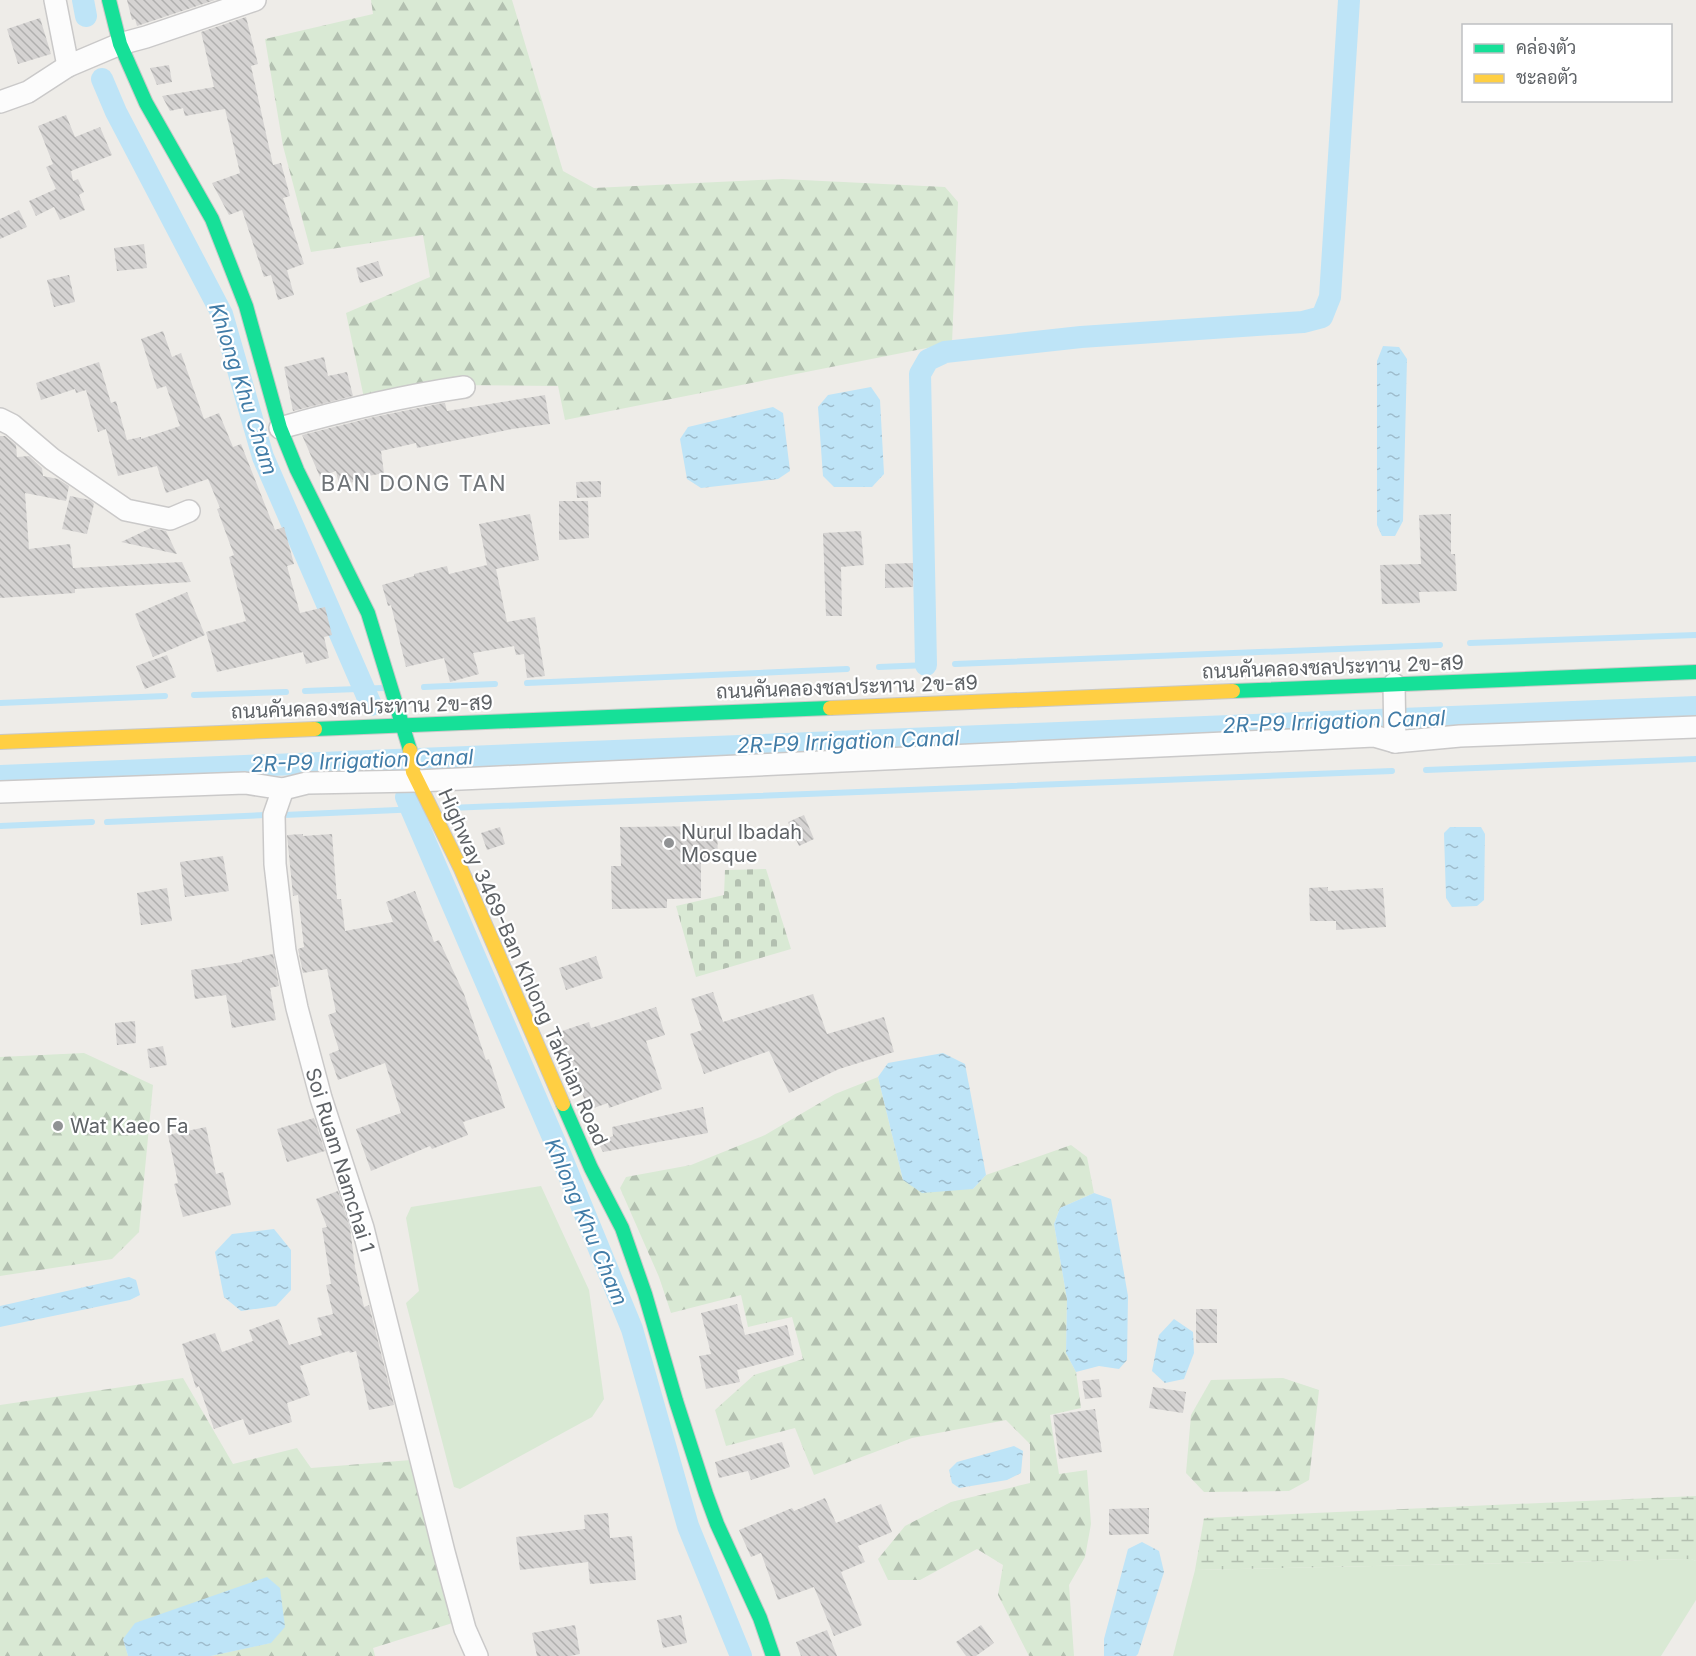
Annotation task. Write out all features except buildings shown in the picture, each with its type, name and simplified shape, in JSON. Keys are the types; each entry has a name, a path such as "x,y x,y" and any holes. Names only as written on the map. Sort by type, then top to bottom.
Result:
{"street":[{"path":"55,0 68,66"},
{"name":"Highway 3469-Ban Khlong Takhian Road","path":"109,0 120,44 146,103 212,219 246,306 280,428 297,470 368,613 404,725 415,777 461,869 591,1168 622,1228 645,1294 676,1401 710,1504 760,1618 773,1656"},
{"path":"0,102 28,92 68,66 120,44 255,0"},
{"path":"280,428 327,415 440,390 464,387"},
{"path":"0,419 12,425 52,459 126,510 170,519 189,511"},
{"name":"ถนนคันคลองชลประทาน 2ข-ส9","path":"0,742 404,725 1394,691 1696,672"},
{"path":"1394,691 1395,736"},
{"path":"0,792 245,783 283,789 307,783 415,777 1374,736 1460,736 1696,727"},
{"name":"Soi Ruam Namchai 1","path":"283,789 274,815 274,864 285,951 297,1008 318,1088 363,1228 444,1552 465,1629 477,1656"}],"green space":[{"path":"371,0 512,0 563,171 594,188 782,179 945,187 958,202 952,343 565,420 558,386 448,385 364,398 346,313 430,277 423,235 311,252 283,146 265,39 373,14"},
{"path":"766,869 791,949 696,977 676,906 724,895 725,870"},
{"path":"84,1053 153,1085 139,1232 112,1259 0,1276 0,1057"},
{"path":"878,1077 903,1180 973,1189 986,1175 1071,1145 1087,1157 1094,1193 1060,1208 1054,1224 1067,1299 1066,1353 1076,1372 1081,1408 1050,1415 1059,1474 1087,1470 1091,1524 1085,1557 1069,1585 1074,1656 1029,1656 998,1595 1003,1565 977,1549 920,1580 888,1580 878,1559 905,1526 951,1502 1030,1483 1030,1444 1006,1420 912,1438 814,1475 795,1428 726,1446 715,1410 754,1375 803,1359 792,1317 748,1327 741,1295 671,1313 659,1277 620,1188 626,1177 691,1165 765,1135 835,1094"},
{"path":"541,1186 589,1290 604,1399 592,1417 460,1489 454,1487 406,1303 419,1291 406,1218 411,1207"},
{"path":"183,1378 233,1464 297,1448 311,1468 411,1460 462,1620 373,1648 375,1656 211,1656 270,1643 123,1639 128,1656 0,1656 0,1405"},
{"path":"1283,1378 1319,1390 1309,1480 1289,1491 1204,1492 1186,1473 1191,1415 1211,1380"},
{"path":"1696,1496 1696,1561 1691,1559 1195,1570 1204,1518"},
{"path":"1691,1559 1696,1561 1696,1600 1661,1656 1173,1656 1195,1570"}],"water":[{"path":"1383,346 1399,347 1407,359 1403,521 1395,536 1382,536 1377,525 1377,361"},
{"path":"871,387 880,400 884,474 872,487 834,487 823,476 818,407 828,395"},
{"path":"773,407 783,413 790,471 778,479 701,488 687,479 680,439 688,427"},
{"path":"1450,827 1481,827 1485,834 1484,900 1477,906 1452,907 1446,898 1444,833"},
{"path":"943,1053 965,1064 986,1175 973,1189 922,1193 903,1180 878,1077 888,1063"},
{"path":"1094,1193 1111,1199 1128,1296 1127,1360 1119,1369 1099,1366 1076,1372 1066,1353 1067,1299 1054,1224 1060,1208"},
{"path":"274,1229 291,1250 291,1290 276,1306 241,1311 224,1297 215,1252 232,1234"},
{"path":"129,1277 136,1280 140,1295 130,1300 0,1327 0,1306"},
{"path":"1174,1319 1193,1332 1194,1353 1184,1379 1165,1383 1152,1371 1159,1335"},
{"path":"1014,1446 1023,1451 1021,1473 1007,1480 959,1488 952,1483 949,1470 957,1462"},
{"path":"1142,1542 1159,1551 1164,1572 1138,1654 1136,1656 1104,1656 1104,1639 1128,1549"},
{"path":"267,1577 280,1588 285,1627 271,1643 211,1656 128,1656 123,1639 135,1623"}],"waterway":[{"name":"Khlong Khu Cham","path":"83,0 86,16"},
{"path":"926,665 920,374 928,360 945,352 1081,337 1303,322 1322,317 1330,297 1349,0"},
{"name":"Khlong Khu Cham","path":"102,79 116,112 222,314 263,457 371,705"},
{"path":"1470,643 1696,635"},
{"path":"955,664 1440,645"},
{"path":"879,667 928,665"},
{"path":"527,683 847,669"},
{"path":"424,687 495,684"},
{"path":"305,691 383,688"},
{"path":"194,695 286,692"},
{"path":"0,703 165,696"},
{"name":"2R-P9 Irrigation Canal","path":"0,776 1696,707"},
{"path":"1426,770 1696,759"},
{"path":"449,808 1392,771"},
{"name":"Khlong Khu Cham","path":"406,797 561,1156 632,1329 688,1526 741,1656"},
{"path":"284,815 420,809"},
{"path":"107,822 266,815"},
{"path":"0,826 92,822"}],"traffic: fast":[{"path":"109,0 120,44 146,103 212,219 246,306 280,428 297,470 368,613 410,750"},
{"path":"1233,691 1696,672"},
{"path":"315,729 830,708"},
{"path":"563,1104 591,1168 622,1228 645,1294 706,1494 717,1524 760,1618 773,1656"}],"traffic: slow":[{"path":"830,708 1233,691"},
{"path":"0,742 315,729"},
{"path":"410,750 413,772 461,869 563,1104"}],"place":[{"name":"Nurul Ibadah Mosque","path":"669,843"},
{"name":"Wat Kaeo Fa","path":"58,1126"}],"district":[{"name":"BAN DONG TAN","path":"414,483"}]}
